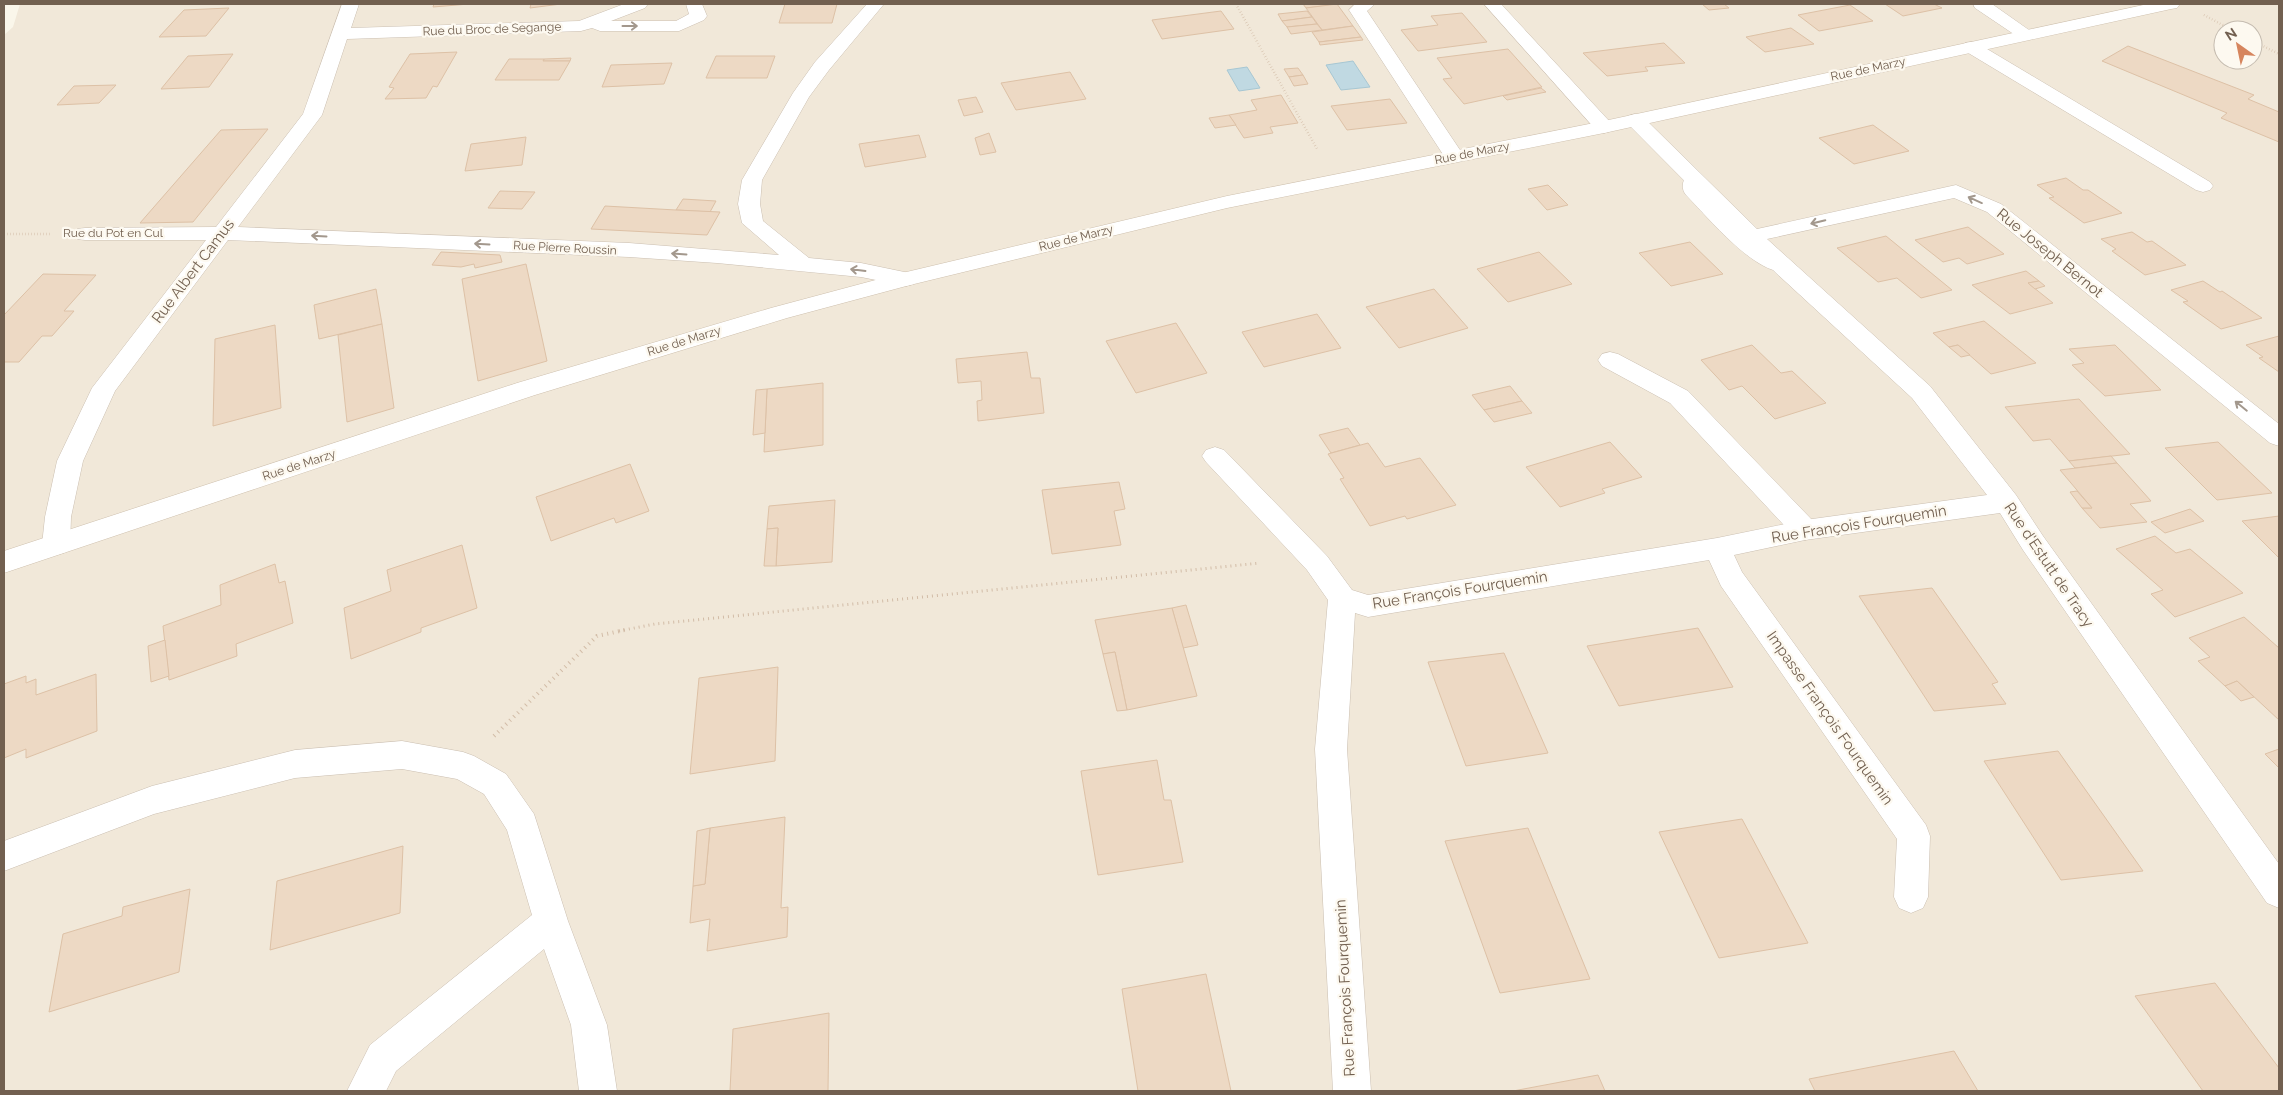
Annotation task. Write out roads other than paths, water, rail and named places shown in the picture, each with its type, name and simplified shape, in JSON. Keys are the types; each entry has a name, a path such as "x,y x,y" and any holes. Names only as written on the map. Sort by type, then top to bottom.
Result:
{"street":[{"name":"Rue Albert Camus","path":"56,545 58,517 70,461 104,388 312,115 350,4"},
{"name":"Rue du Broc de Segange","path":"340,34 581,26 639,4"},
{"path":"581,26 679,26 698,16 694,4"},
{"path":"804,265 754,223 748,204 752,180 800,97 822,66 876,4"},
{"path":"1366,4 1358,10 1454,156"},
{"path":"1492,4 1604,127"},
{"path":"1981,4 2027,35"},
{"name":"Rue de Marzy","path":"4,562 526,389 779,313 906,279 1227,202 1604,127 2171,4"},
{"path":"1971,47 2203,186"},
{"name":"Rue d'Estutt de Tracy","path":"1635,120 1784,268 1921,392 2007,502 2032,543 2279,892"},
{"name":"Rue d'Estutt de Tracy","path":"1694,179 1693,191 1756,252 1784,268"},
{"name":"Rue Joseph Bernot","path":"1752,236 1956,191 1994,208 2279,437"},
{"path":"717,256 754,223"},
{"name":"Rue du Pot en Cul","path":"85,234 222,233"},
{"name":"Rue Pierre Roussin","path":"222,233 717,256 861,270 906,279"},
{"path":"1610,360 1679,397 1805,530"},
{"path":"1215,456 1317,563 1342,598"},
{"name":"Rue François Fourquemin","path":"1352,1091 1350,1083 1331,749 1342,598 1368,606 1717,548 1805,530 2007,502"},
{"name":"Impasse François Fourquemin","path":"1717,548 1730,578 1914,836 1911,897"},
{"path":"4,856 152,800 295,764 402,754 463,766 495,784 522,824 552,921 589,1026 598,1091"},
{"path":"366,1091 383,1058 552,921"}],"water":[{"path":"1353,61 1370,87 1341,90 1326,65"},
{"path":"1247,67 1260,88 1239,91 1227,70"}]}
